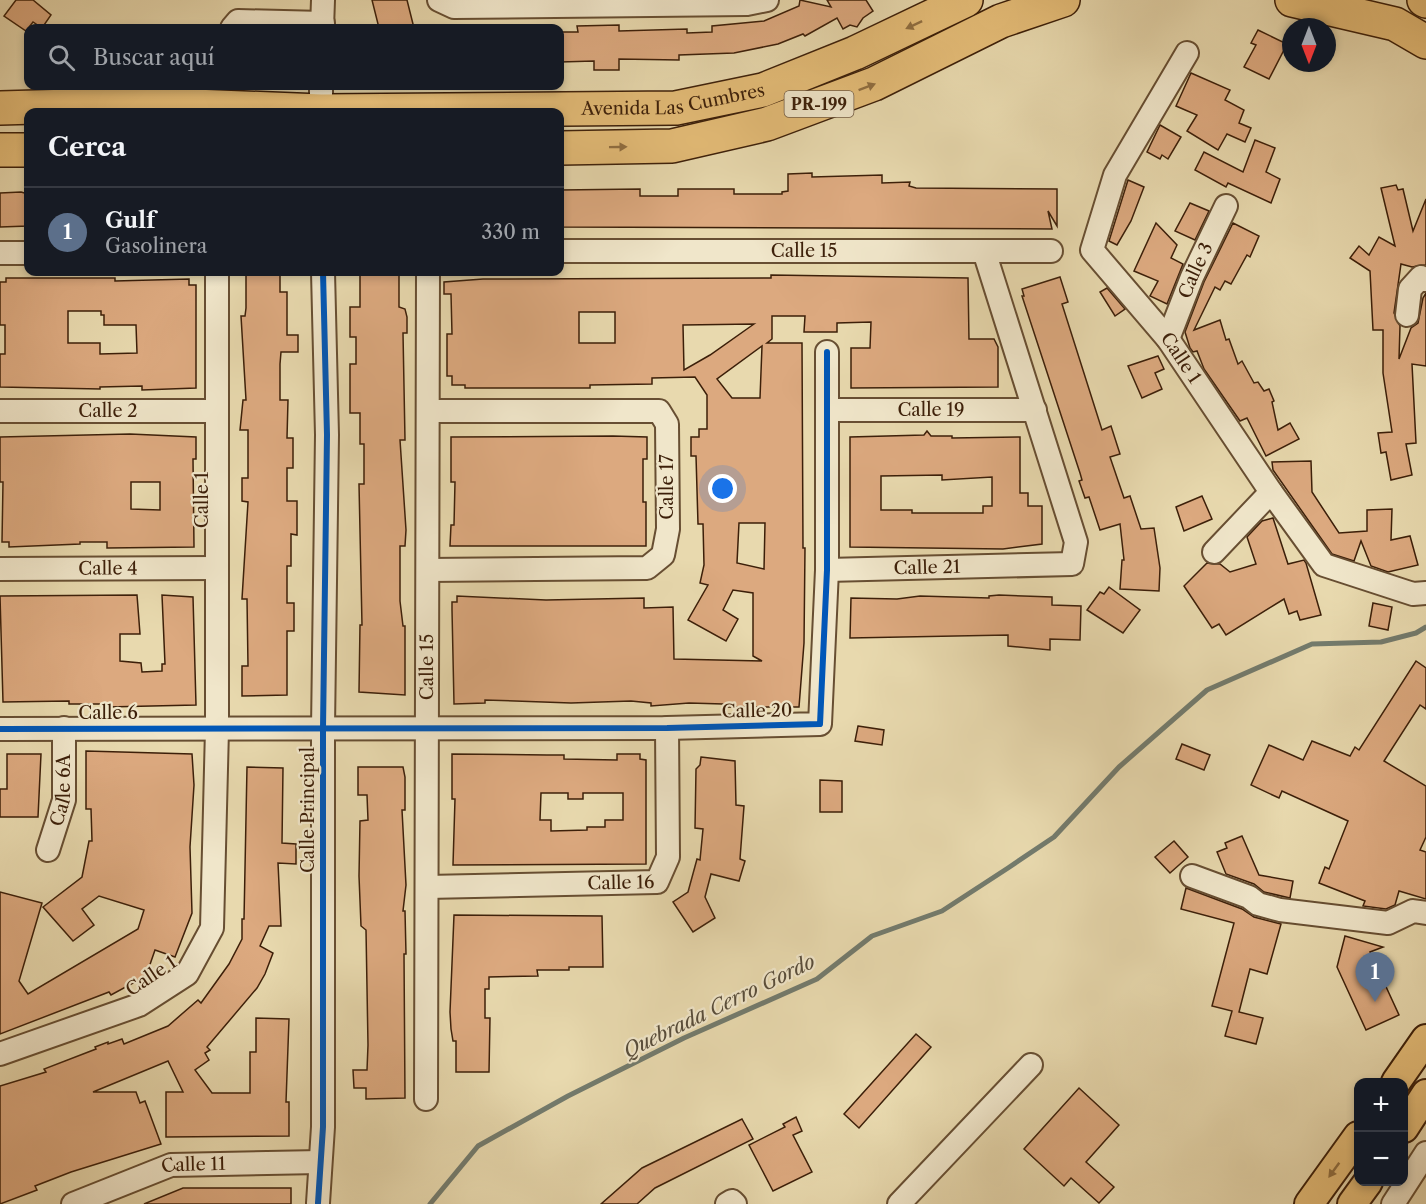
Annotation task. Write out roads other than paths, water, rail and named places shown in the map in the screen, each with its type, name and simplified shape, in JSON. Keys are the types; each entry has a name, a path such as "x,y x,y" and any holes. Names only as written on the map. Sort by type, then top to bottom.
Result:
{"highway":[{"name":"Avenida Las Cumbres","path":"0,108 321,103 676,108 763,90 855,53 966,0"},
{"name":"Avenida Las Cumbres","path":"564,148 672,146 767,124 874,84 1001,21 1063,0"},
{"path":"1292,0 1404,12 1426,42"},
{"path":"0,150 24,150"}],"main road":[{"path":"1399,1078 1426,1039"},
{"path":"1408,1122 1426,1094"},
{"path":"1309,1204 1354,1143"},
{"path":"1352,1204 1365,1186"}],"street":[{"path":"323,0 323,24"},
{"path":"439,0 453,7 747,4 767,0"},
{"path":"235,24 238,21 289,24"},
{"name":"Calle 1","path":"1187,53 1115,175 1092,250 1168,339 1271,492 1324,565 1413,594 1426,593"},
{"name":"Calle 3","path":"1168,339 1192,276 1226,206"},
{"name":"Calle 15","path":"564,251 1051,251"},
{"path":"984,251 1035,410"},
{"path":"0,253 24,253"},
{"name":"Calle 1","path":"0,1054 139,1005 187,974 212,928 217,729 217,276"},
{"name":"Calle Principal","path":"318,1203 327,435 323,276"},
{"name":"Calle 15","path":"426,1099 428,276"},
{"path":"1407,315 1410,288 1424,278"},
{"name":"Calle 20","path":"323,728 667,728 820,724 827,570 827,352"},
{"name":"Calle 19","path":"827,410 1035,410"},
{"name":"Calle 21","path":"827,570 1072,564 1076,542 1035,410"},
{"name":"Calle 2","path":"0,411 217,411"},
{"name":"Calle 17","path":"428,411 659,411 667,424 668,529 663,555 647,568 428,570"},
{"path":"1214,552 1271,492"},
{"name":"Calle 4","path":"0,569 217,568"},
{"name":"Calle 6A","path":"48,850 64,800 64,728"},
{"path":"217,729 323,728"},
{"name":"Calle 16","path":"427,887 657,882 668,857 667,728"},
{"name":"Calle 6","path":"0,729 217,729"},
{"path":"1192,876 1249,897 1258,904 1280,910 1388,923 1413,911 1426,913"},
{"path":"898,1204 1031,1065"},
{"name":"Calle 11","path":"73,1204 171,1165 320,1162"},
{"path":"1393,1204 1422,1169"},
{"path":"727,1204 732,1201 735,1204"}],"waterway":[{"name":"Quebrada Cerro Gordo","path":"430,1204 478,1146 568,1096 684,1038 817,979 872,936 942,911 1008,868 1054,837 1119,767 1207,690 1312,644 1381,642 1416,633 1426,627"}],"place":[{"name":"Gulf","path":"1375,1002"}]}
